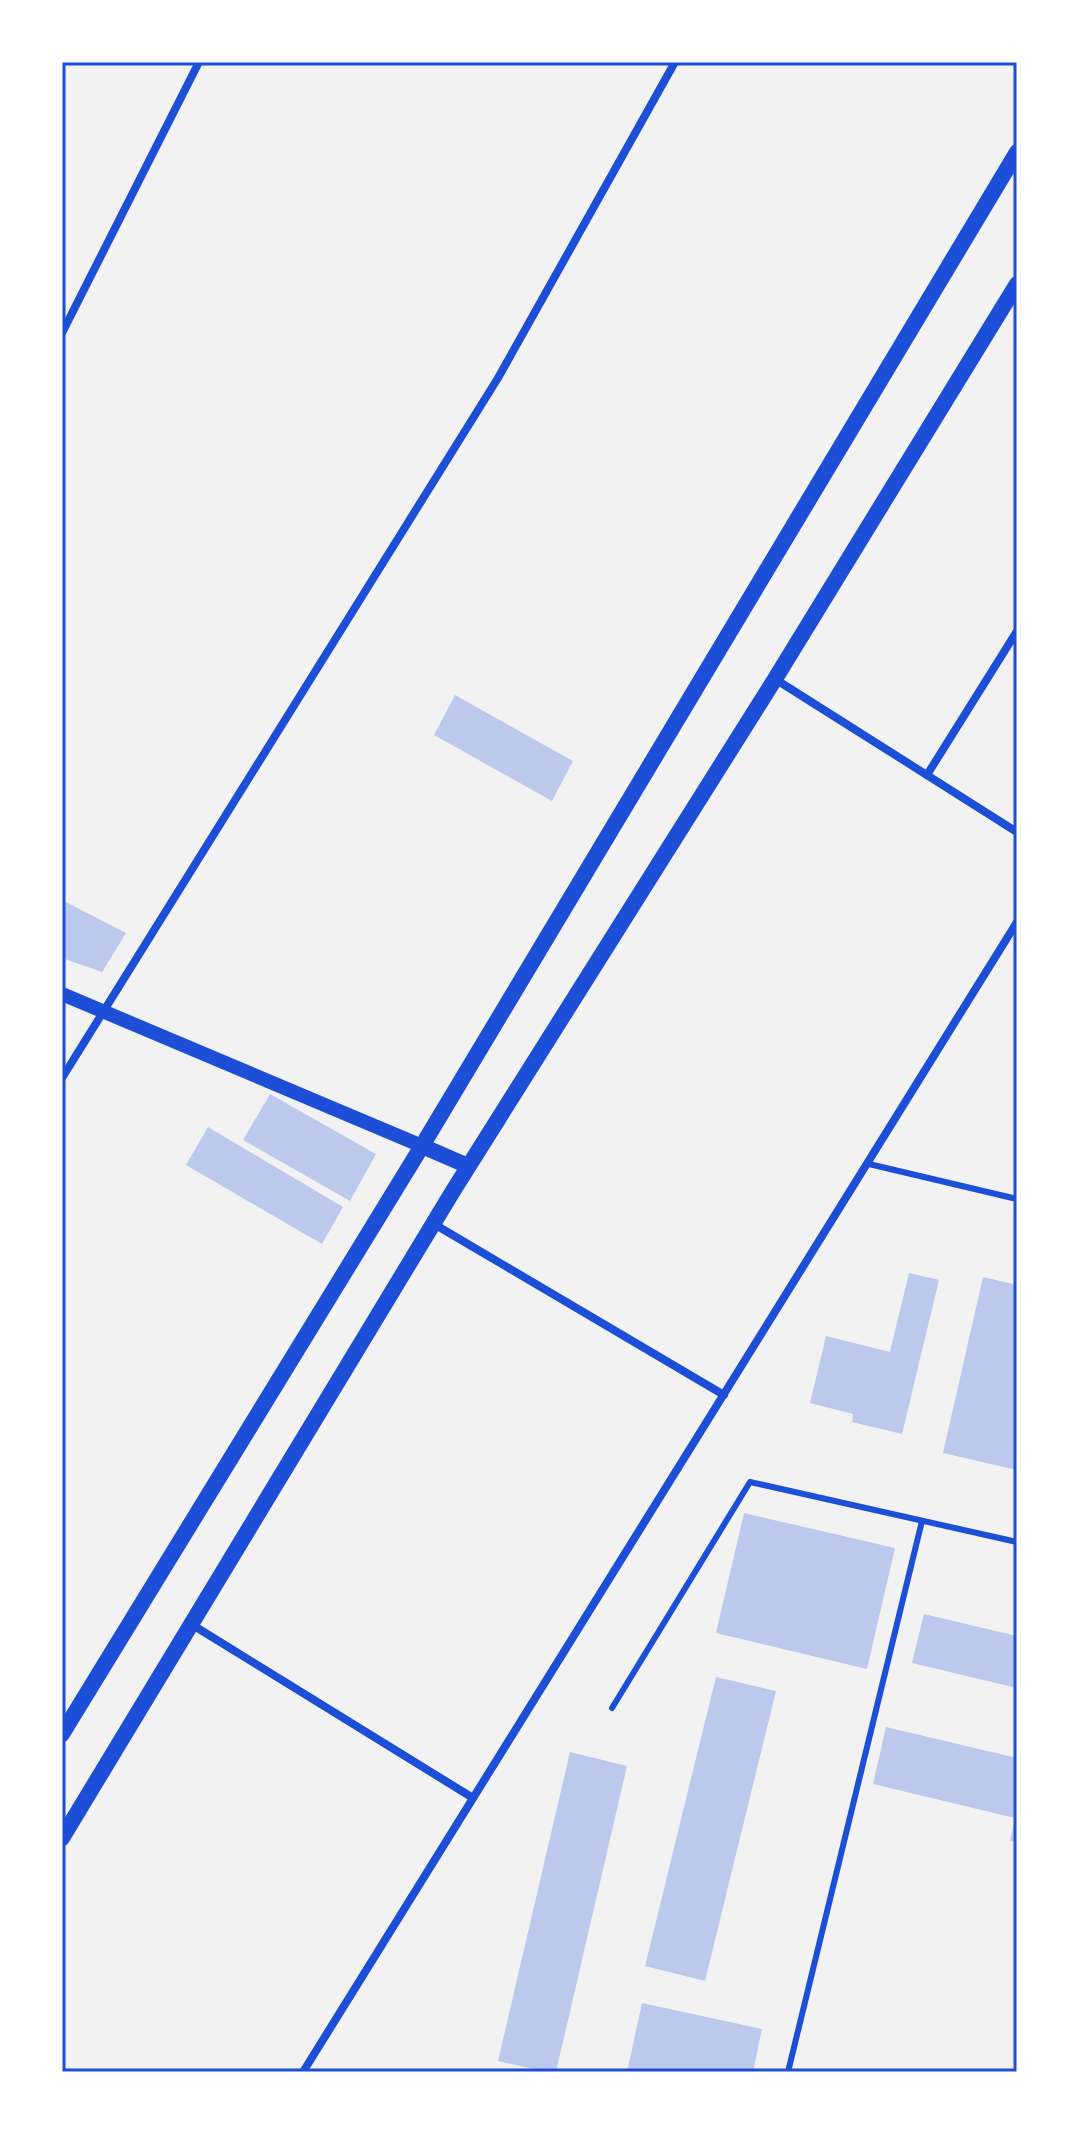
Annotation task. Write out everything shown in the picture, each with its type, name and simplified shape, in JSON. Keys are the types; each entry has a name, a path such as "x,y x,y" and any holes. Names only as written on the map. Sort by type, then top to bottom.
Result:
{"main road":[{"path":"62,1734 422,1146 1017,152"},
{"path":"62,1838 468,1166 775,679 1017,284"},
{"path":"422,1146 468,1166"}],"street":[{"path":"62,333 199,62"},
{"path":"62,1078 498,378 675,62"},
{"path":"927,775 1017,631"},
{"path":"775,679 1017,832"},
{"path":"303,2072 1017,922"},
{"path":"62,994 422,1146"},
{"path":"434,1224 724,1395"},
{"path":"191,1624 473,1798"}],"lane":[{"path":"869,1164 1017,1199"},
{"path":"612,1708 750,1482 1017,1542"},
{"path":"788,2072 922,1521"}],"building":[{"path":"455,695 573,761 552,801 434,735"},
{"path":"62,900 126,933 102,972 62,958"},
{"path":"270,1094 376,1154 350,1201 243,1140"},
{"path":"208,1127 343,1207 322,1244 186,1165"},
{"path":"909,1273 939,1280 902,1434 852,1422 853,1414 810,1403 826,1336 890,1352"},
{"path":"983,1277 1017,1285 1017,1470 943,1453"},
{"path":"744,1513 895,1548 867,1669 716,1633"},
{"path":"924,1614 1017,1636 1017,1688 912,1663"},
{"path":"716,1677 776,1691 705,1981 645,1966"},
{"path":"886,1727 1017,1758 1017,1842 1010,1841 1015,1818 873,1784"},
{"path":"570,1752 627,1766 556,2072 547,2072 498,2061"},
{"path":"642,2003 762,2029 753,2072 627,2072"}]}
